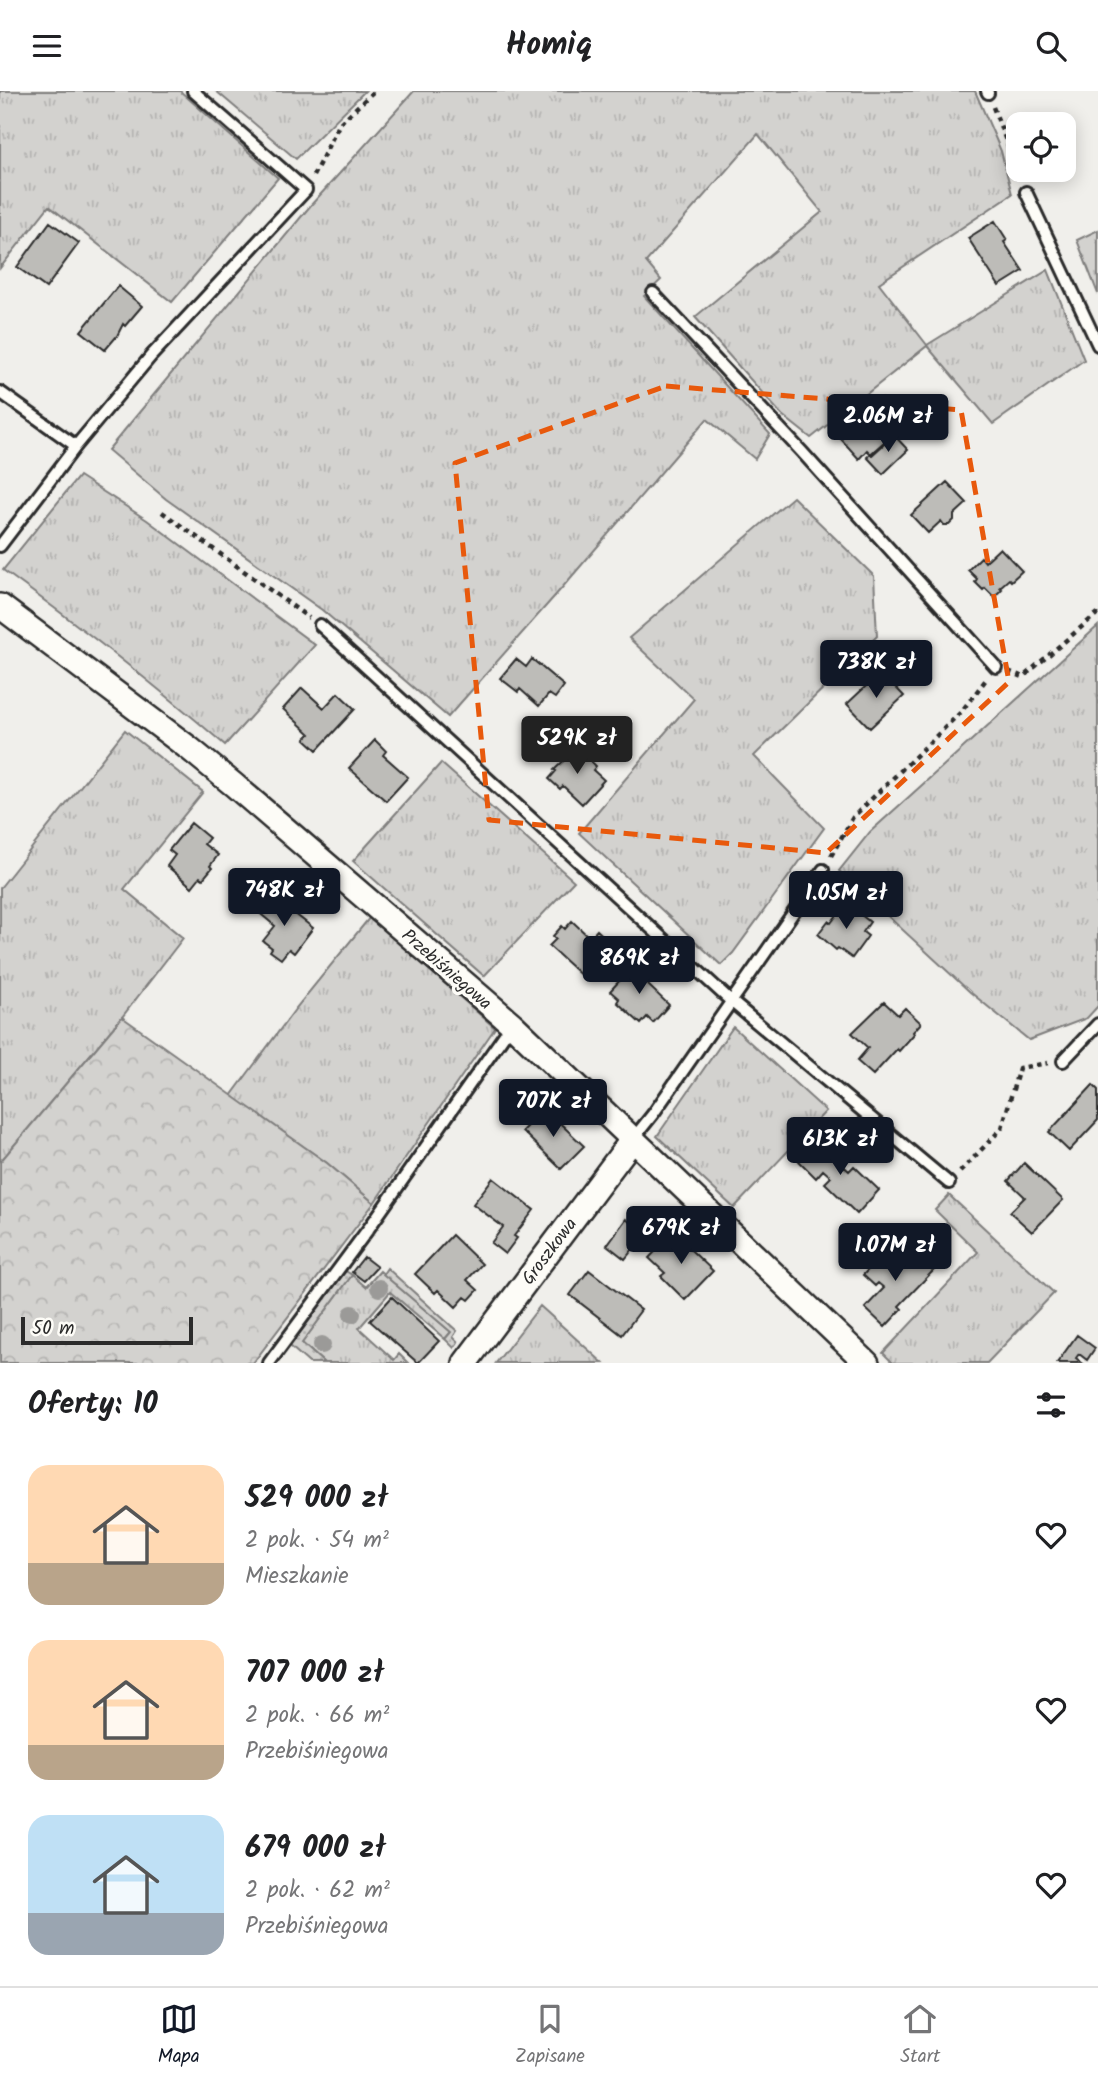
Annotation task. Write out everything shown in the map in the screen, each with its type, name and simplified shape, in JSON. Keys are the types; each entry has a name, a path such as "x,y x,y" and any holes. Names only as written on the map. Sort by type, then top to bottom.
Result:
{"street":[{"name":"Przebiśniegowa","path":"0,606 190,749 512,1024 867,1363"},
{"name":"Groszkowa","path":"466,1363 633,1139"}],"lane":[{"path":"0,546 76,446 151,356 306,190 193,91"},
{"path":"1026,192 1098,345"},
{"path":"653,293 802,452 996,667"},
{"path":"0,392 76,446"},
{"path":"320,625 732,1002 949,1184"},
{"path":"633,1139 824,870"},
{"path":"269,1363 369,1228 512,1024"},
{"path":"1063,1061 1098,1024"}],"path":[{"path":"306,190 340,123 374,91"},
{"path":"988,92 1026,192"},
{"path":"162,512 320,625"},
{"path":"824,870 853,817 961,712 996,667 1023,677 1098,613"},
{"path":"949,1184 1002,1128 1019,1068 1063,1061"}],"highlighted area":[{"path":"666,386 961,410 1009,682 826,853 489,820 455,463"}],"green space":[{"path":"0,91 180,91 278,178 172,302 49,206 0,268"},
{"path":"216,91 365,91 296,159"},
{"path":"414,91 975,91 1001,151 1006,182 1009,182 1012,194 879,283 927,345 1048,270 1084,360 993,424 927,346 811,438 782,415 695,317 822,212 758,134 646,262 661,280 644,296 770,434 755,459 707,419 448,717 322,610 166,499 108,450 311,205"},
{"path":"1098,230 1098,294 1077,240"},
{"path":"79,476 147,520 315,645 225,745 116,656 3,570"},
{"path":"793,497 874,576 877,636 754,756 824,828 733,953 721,965 579,833 694,699 629,638"},
{"path":"1098,626 1098,1006 1087,1018 1029,1040 970,992 839,871 870,832"},
{"path":"125,730 203,792 124,889 183,938 122,1017 0,1162 0,888"},
{"path":"441,763 574,881 484,976 353,861"},
{"path":"370,917 495,1028 374,1203 327,1163 231,1096 296,1008"},
{"path":"122,1017 327,1163 374,1203 253,1363 0,1363 0,1162"},
{"path":"733,1027 826,1111 734,1208 657,1136"},
{"path":"949,1195 1054,1293 987,1363 893,1363 883,1353 978,1252 935,1210"},
{"path":"387,1268 457,1331 453,1337 458,1342 454,1348 445,1339 451,1332 383,1274"},
{"path":"344,1270 352,1275 302,1343 324,1363 309,1363 290,1346"},
{"path":"380,1271 451,1332 445,1339 390,1292 359,1328 394,1360 399,1354 408,1363 324,1363 302,1343 352,1275 366,1287"},
{"path":"540,1306 603,1363 496,1363"}],"building":[{"path":"995,221 1007,240 1004,242 1023,271 999,286 968,238"},
{"path":"50,222 79,243 46,288 17,267"},
{"path":"118,286 142,306 125,326 123,324 105,350 81,331"},
{"path":"882,399 896,414 893,417 902,428 872,455 867,450 859,459 840,438"},
{"path":"893,434 908,450 883,474 867,457"},
{"path":"947,482 967,503 954,515 954,520 949,525 944,525 941,521 928,533 911,515"},
{"path":"1000,548 1022,571 1000,587 1002,589 994,597 975,582 977,579 968,570 981,557 985,562"},
{"path":"516,659 526,667 532,659 564,686 555,698 549,694 539,706 520,689 518,692 500,678"},
{"path":"881,672 904,696 870,728 847,704"},
{"path":"302,688 324,708 338,693 355,709 317,750 305,739 310,734 283,709"},
{"path":"375,740 386,751 383,755 408,777 386,801 349,768"},
{"path":"577,748 596,766 593,770 604,780 582,804 563,786 560,789 549,779 556,771 554,770"},
{"path":"191,823 209,838 204,844 218,855 210,866 212,868 192,887 167,866 175,855 169,850"},
{"path":"271,895 313,928 294,953 289,949 281,959 270,951 272,948 263,941 275,926 257,911"},
{"path":"846,903 870,922 863,932 868,936 852,958 838,948 836,950 818,934 828,921 831,923"},
{"path":"572,921 590,938 597,930 614,946 584,978 549,946 562,926 565,929"},
{"path":"635,964 652,980 648,985 669,1005 653,1023 647,1017 641,1024 617,1002 619,999 610,991"},
{"path":"884,1002 898,1015 905,1008 921,1023 899,1051 897,1049 873,1075 857,1061 868,1048 852,1033"},
{"path":"1093,1085 1098,1090 1098,1120 1069,1151 1049,1132"},
{"path":"544,1108 584,1146 561,1169 522,1131"},
{"path":"820,1139 849,1171 854,1166 879,1190 857,1214 825,1183 831,1177 823,1170 816,1178 799,1161"},
{"path":"1024,1163 1063,1200 1032,1232 1010,1212 1025,1197 1008,1181"},
{"path":"493,1178 534,1210 514,1236 517,1238 505,1254 491,1243 503,1227 473,1204"},
{"path":"626,1219 645,1234 625,1259 607,1245"},
{"path":"673,1233 713,1271 685,1300 661,1276 665,1273 649,1258"},
{"path":"452,1235 482,1264 467,1280 478,1290 469,1300 465,1297 456,1307 438,1290 435,1293 415,1274"},
{"path":"909,1246 934,1270 899,1306 902,1309 885,1327 865,1308 884,1288 878,1283 875,1286 863,1275 885,1252 895,1261"},
{"path":"364,1257 377,1267 364,1281 352,1272"},
{"path":"589,1270 641,1310 622,1335 570,1295"},
{"path":"392,1297 439,1341 418,1363 370,1321"},
{"path":"1077,1335 1095,1348 1087,1360 1079,1354 1076,1358 1082,1363 1057,1363"}]}
